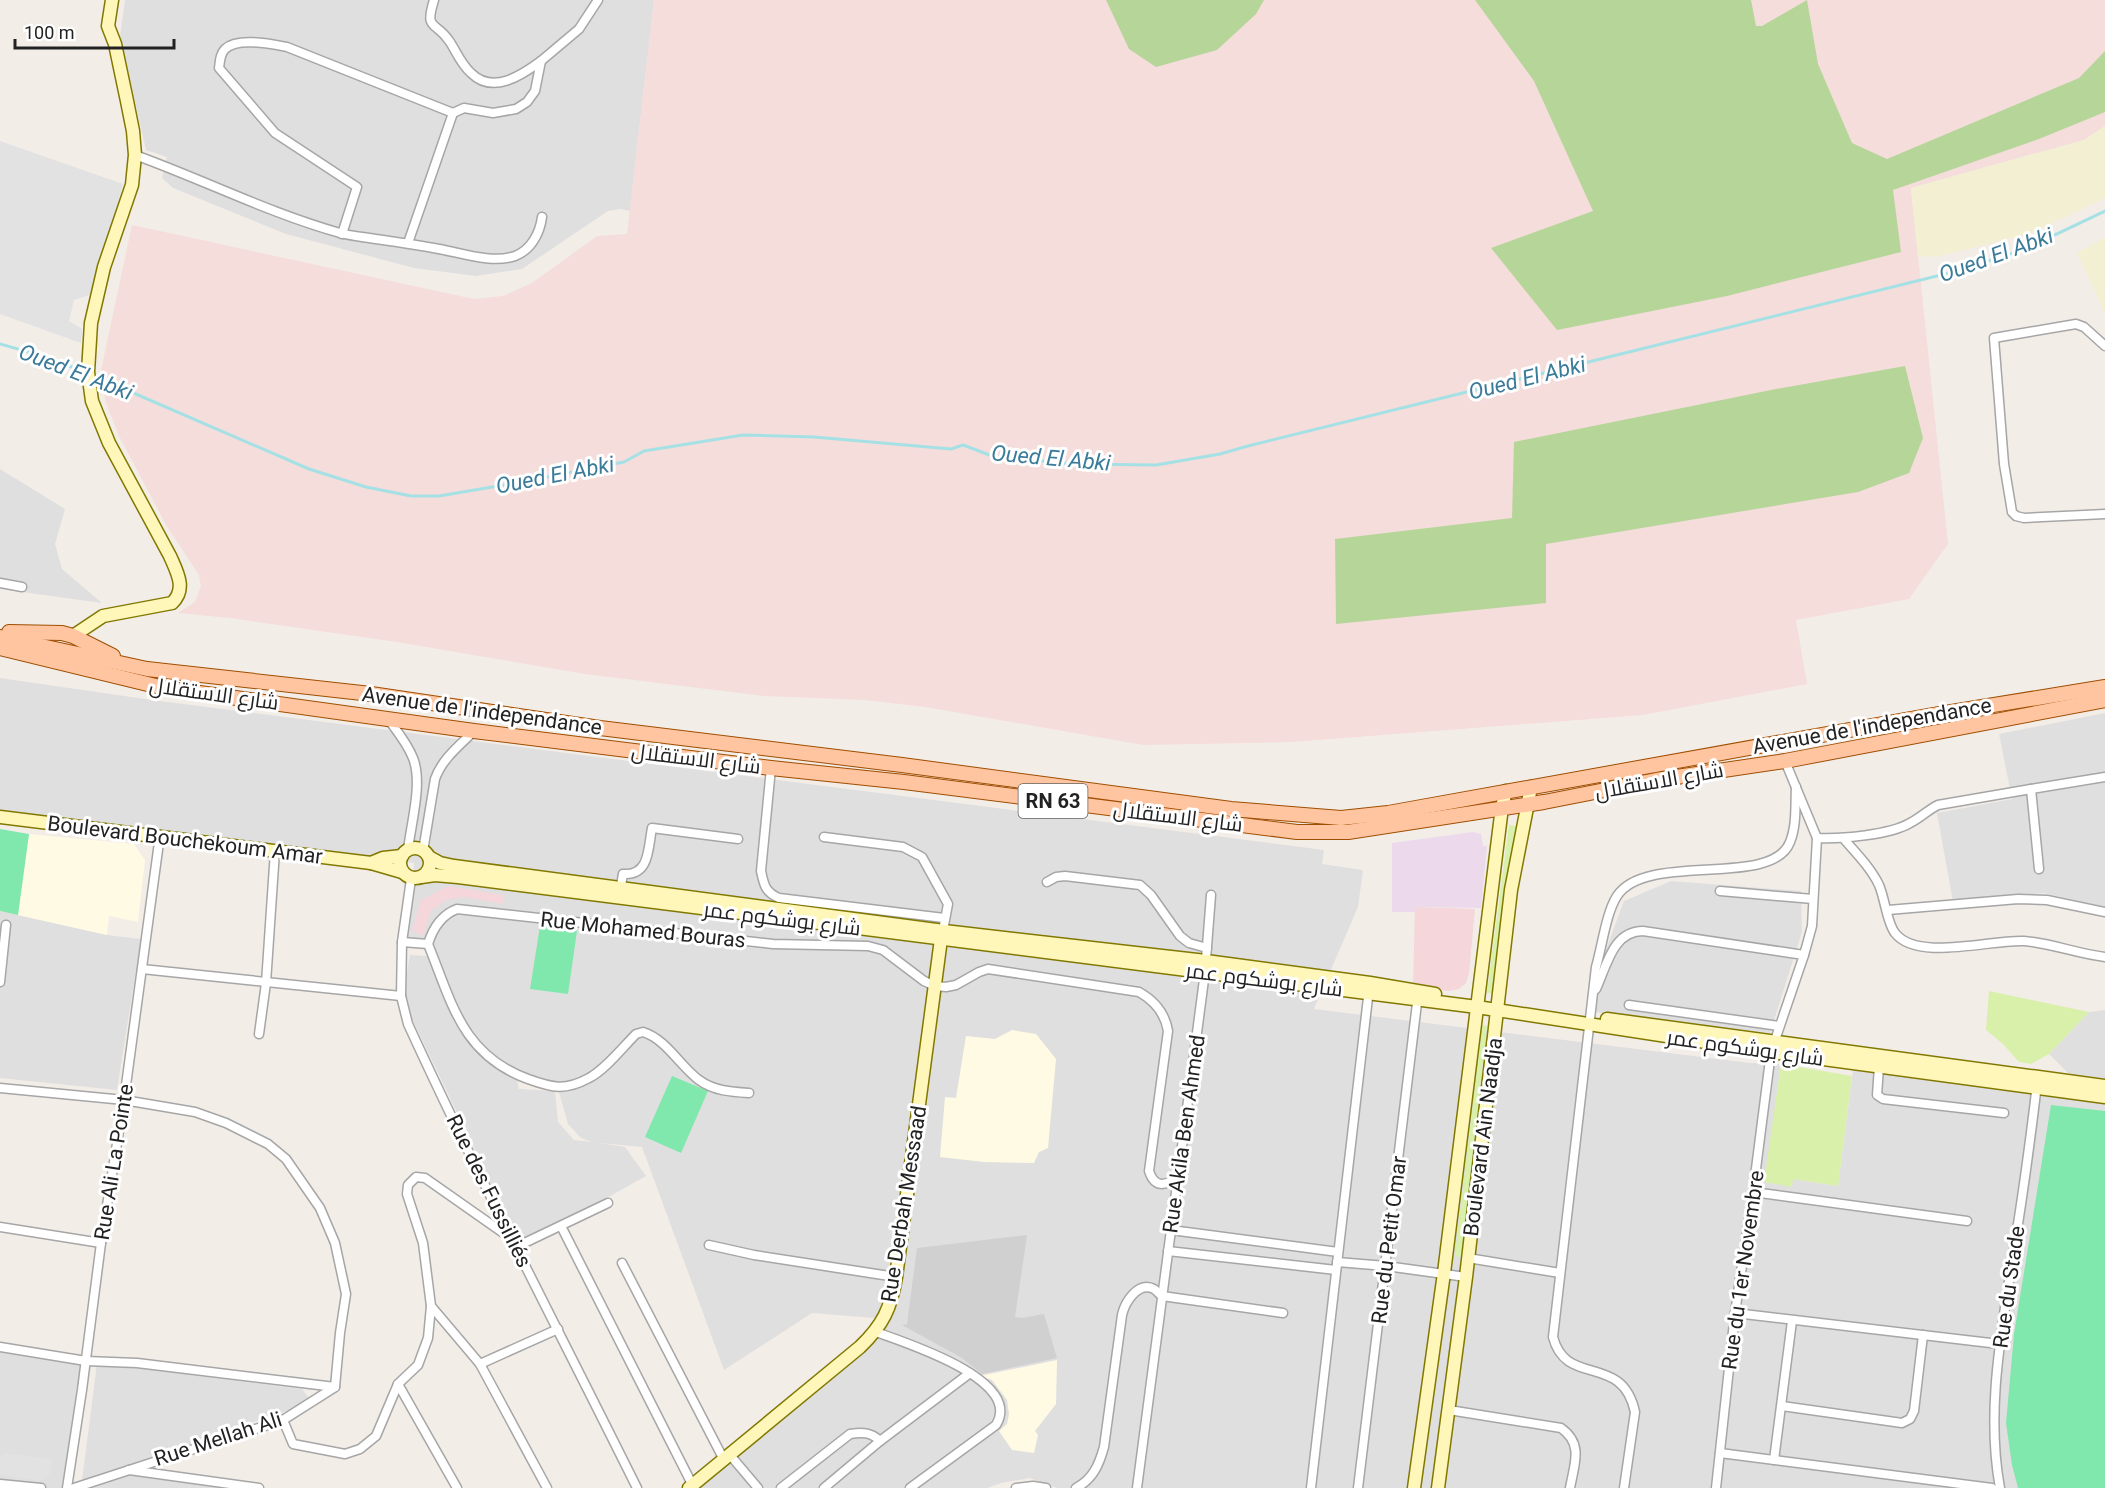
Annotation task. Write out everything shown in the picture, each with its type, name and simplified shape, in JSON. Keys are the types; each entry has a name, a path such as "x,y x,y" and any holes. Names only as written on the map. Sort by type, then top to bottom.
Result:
{"main road":[{"path":"0,632 62,633 116,657 194,673"},
{"path":"64,655 75,643 73,636"},
{"name":"Avenue de l'independance","path":"0,637 64,655 147,669 371,694 600,728 890,763 1231,809 1341,818 1388,813 1944,713 2105,687"},
{"name":"شارع الاستقلال","path":"0,648 64,655 164,688 474,731 1297,832 1348,832 1400,825 1656,780 1785,761 2105,700"}],"street":[{"path":"73,636 103,616 172,603 178,598 180,588 180,577 109,442 92,400 88,372 91,323 104,267 132,185 135,155 133,130 125,90 115,44 108,26 112,0"},
{"path":"434,0 429,17 432,24 445,35 471,74 480,80 495,83 520,76 542,61 579,29 598,0"},
{"path":"342,234 357,188 275,133 219,68 220,56 226,48 238,43 266,43 287,47 453,113 464,108 493,113 516,109 527,102 535,91 542,61"},
{"path":"408,243 453,113"},
{"path":"135,155 233,195 342,234 495,259 513,257 524,252 531,245 541,227 542,217"},
{"path":"2105,346 2084,327 2076,324 1994,338 2004,464 2012,512 2024,518 2105,514"},
{"path":"0,583 22,587"},
{"path":"388,719 406,744 417,775 405,853 400,864 411,876 429,870 426,854 438,769 474,731"},
{"path":"1785,761 1817,838 1843,838 1895,830 1911,823 1938,805 2105,777"},
{"path":"771,768 761,871 769,894 779,898 943,929 948,904 922,857 914,851 903,848 824,837"},
{"name":"Boulevard Ain Naadja","path":"1438,1488 1466,1277 1511,890 1531,787"},
{"path":"1624,1488 1635,1412 1633,1401 1610,1375 1576,1367 1560,1355 1553,1337 1596,967 1609,914 1617,896 1630,884 1652,875 1755,865 1781,854 1790,844 1794,829 1796,787"},
{"path":"2031,789 2039,869"},
{"name":"Boulevard Ain Naadja","path":"1414,1488 1444,1273 1502,807 1506,791"},
{"name":"Boulevard Bouchekoum Amar","path":"0,817 371,863"},
{"path":"371,863 405,853 413,848 440,863 620,893 623,874 633,875 645,863 652,828 738,839"},
{"name":"Rue Ali La Pointe","path":"67,1488 160,836"},
{"name":"Rue du 1er Novembre","path":"1716,1488 1735,1313 1754,1192 1772,1047 1812,926 1817,838"},
{"path":"1843,838 1868,867 1879,885 1894,933 1903,940 1924,947 2023,941 2105,957"},
{"path":"259,1034 266,983 275,851"},
{"name":"شارع بوشكوم عمر","path":"371,863 411,876 435,875 620,893 943,929 1498,1006 1772,1047 1879,1067 2037,1082 2105,1097"},
{"name":"Rue des Fussilliés","path":"411,876 402,942 401,996 412,1032 510,1237 637,1488"},
{"path":"1047,882 1056,877 1065,876 1140,885 1151,895 1180,936 1189,943 1207,948"},
{"path":"1720,891 1814,899"},
{"name":"Rue Akila Ben Ahmed","path":"1137,1488 1205,967 1211,895"},
{"path":"1888,910 2018,898 2047,900 2105,912"},
{"name":"Rue Mohamed Bouras","path":"429,944 431,933 442,919 449,912 457,909 773,944 868,946 883,950 917,976 935,986"},
{"path":"0,982 6,925"},
{"name":"Rue Derbah Messaad","path":"692,1487 876,1332 892,1299 943,929"},
{"path":"1592,999 1619,940 1633,931 1804,955"},
{"path":"402,942 429,944 459,1020 472,1042 512,1073 552,1088 569,1087 592,1077 636,1034 643,1032 656,1038 699,1080 711,1087 749,1093"},
{"path":"142,969 401,996"},
{"path":"935,986 956,985 988,969 1139,992 1152,999 1166,1021 1168,1031 1149,1171 1154,1182 1159,1185 1178,1178"},
{"path":"1311,1488 1369,988"},
{"name":"Rue du Petit Omar","path":"1358,1488 1418,996"},
{"path":"1629,1005 1779,1026"},
{"path":"1772,1047 2037,1082 2105,1086"},
{"path":"1879,1067 1876,1089 1877,1095 1883,1099 2004,1113"},
{"name":"Rue du Stade","path":"2000,1488 1994,1457 1999,1344 2025,1181 2037,1082"},
{"path":"0,1088 124,1100 195,1112 216,1119 268,1144 286,1159 320,1208 335,1243 346,1294 336,1387 137,1363 86,1361 0,1347"},
{"path":"284,1420 293,1443 345,1454 360,1449 376,1436 398,1384 418,1365 428,1338 431,1306 423,1243 406,1194 408,1185 416,1178 425,1178 510,1237"},
{"path":"1754,1192 1967,1221"},
{"path":"516,1247 608,1203"},
{"path":"561,1226 692,1487"},
{"path":"0,1227 101,1243"},
{"path":"1171,1230 1338,1252"},
{"path":"709,1245 754,1255 896,1277"},
{"path":"1168,1251 1336,1266 1386,1266 1466,1277"},
{"path":"1468,1258 1560,1273"},
{"path":"622,1263 727,1457 758,1488"},
{"path":"1076,1488 1084,1484 1099,1467 1104,1448 1124,1305 1132,1294 1145,1288 1154,1289 1162,1296 1283,1313"},
{"path":"431,1306 480,1364 547,1488"},
{"path":"1735,1313 1999,1344"},
{"path":"1774,1460 1792,1321"},
{"path":"480,1364 558,1329"},
{"path":"876,1332 933,1353 970,1373 987,1386 1001,1406 1002,1416 996,1425 910,1488"},
{"path":"1782,1406 1902,1423 1910,1419 1914,1411 1923,1335"},
{"path":"824,1488 880,1441 970,1373"},
{"path":"398,1384 457,1488"},
{"name":"Rue Mellah Ali","path":"74,1488 284,1420 336,1387"},
{"path":"1449,1410 1561,1428 1575,1441 1576,1450 1570,1488"},
{"path":"780,1488 850,1434 863,1431 874,1435 880,1441"},
{"path":"1720,1453 1992,1488"},
{"path":"126,1470 257,1488"},
{"path":"0,1484 41,1488"},
{"path":"1016,1488 1033,1486 1046,1488"}],"shaded area":[{"path":"125,0 654,0 630,211 621,209 608,211 522,269 476,276 414,268 286,234 173,188 162,178 167,157 146,150 120,36"},
{"path":"654,0 2105,0 2105,126 2084,140 1911,188 1948,544 1909,599 1796,620 1807,684 1643,715 1292,742 1143,745 925,707 865,700 765,696 585,674 397,642 230,618 178,613 195,602 201,586 199,575 166,525 119,436 106,403 100,375 132,225 474,299 503,296 532,283 597,236 627,234"},
{"path":"2105,126 2105,198 2032,233 1940,256 1918,257 1911,188 2084,140"},
{"path":"0,141 123,184 93,294 74,300 69,321 82,329 81,343 0,314"},
{"path":"2105,237 2105,313 2077,253"},
{"path":"0,469 65,509 55,544 62,569 102,603 0,589"},
{"path":"0,678 152,700 1324,850 1322,864 1363,870 1358,907 1314,1009 1750,1063 1781,1064 1765,1182 1791,1186 1793,1179 1838,1186 1853,1070 2026,1092 2027,1082 2105,1092 2105,1488 1057,1488 1030,1478 987,1488 686,1488 860,1351 875,1338 886,1319 812,1313 724,1370 642,1147 600,1143 625,1147 646,1176 521,1246 402,998 410,955 427,956 465,1028 472,1035 464,1022 432,944 407,945 414,863 0,811","holes":["480,1044 511,1067 558,1089 568,1124 581,1138 592,1142 574,1140 558,1122 555,1091 519,1089 517,1080"]},
{"path":"2105,713 2105,907 2044,893 1953,902 1937,813 2012,799 1999,734"},
{"path":"1473,832 1481,834 1483,846 1487,846 1481,908 1416,907 1415,912 1392,912 1392,843"},
{"path":"29,834 134,844 145,860 138,922 109,916 107,935 18,915"},
{"path":"1671,881 1801,891 1802,932 1770,1033 1593,1012 1598,971 1624,901"},
{"path":"448,886 504,895 504,904 464,897 446,900 431,911 423,936 412,930 421,900"},
{"path":"1415,907 1475,909 1469,973 1466,983 1459,989 1449,991 1413,987"},
{"path":"0,911 107,935 141,939 117,1090 0,1078"},
{"path":"2105,1010 2105,1079 2070,1075 2049,1054 2089,1012"},
{"path":"1012,1030 1036,1034 1056,1059 1048,1148 1039,1152 1034,1163 984,1162 940,1157 945,1097 956,1098 966,1036 995,1039"},
{"path":"1027,1235 1015,1317 1044,1314 1057,1358 982,1374 962,1358 902,1325 907,1324 917,1248"},
{"path":"0,1346 84,1357 66,1488 0,1488"},
{"path":"1057,1360 1056,1404 1035,1431 1038,1435 1034,1453 1012,1450 999,1431 1007,1424 1009,1414 1007,1400 992,1380 979,1376"},
{"path":"97,1363 302,1389 312,1402 82,1481"},
{"path":"3,1453 52,1459 50,1473 39,1481 0,1475 0,1459"},
{"path":"121,1473 230,1488 74,1488"}],"green space":[{"path":"1106,0 1264,0 1256,14 1217,50 1156,67 1129,49"},
{"path":"1475,0 1751,0 1756,26 1762,26 1807,0 1818,64 1852,143 1887,159 2079,78 2105,51 2105,112 2039,139 1893,190 1901,252 1727,296 1557,330 1491,248 1593,211 1534,81"},
{"path":"1905,366 1923,438 1909,473 1858,492 1546,544 1546,603 1336,624 1335,539 1512,518 1514,442 1776,389"},
{"path":"1509,825 1516,826 1494,993 1487,993"},
{"path":"0,829 29,834 18,915 0,911"},
{"path":"540,926 577,931 568,994 530,989"},
{"path":"1989,991 2089,1012 2049,1054 2031,1064 2019,1062 1986,1030"},
{"path":"1482,1025 1487,1026 1461,1257 1455,1256"},
{"path":"1781,1064 1852,1076 1838,1186 1793,1179 1792,1187 1764,1182"},
{"path":"672,1076 708,1091 681,1153 645,1137"},
{"path":"2051,1105 2105,1111 2105,1488 2018,1488 2006,1423 2014,1334"}],"waterway":[{"name":"Oued El Abki","path":"92,375 309,469 366,487 411,496 439,496 527,481 624,462 644,451 743,435 814,437 951,449 963,445 992,456 1071,464 1156,465 1220,454 1949,273 2023,250 2105,211"},
{"name":"Oued El Abki","path":"0,344 46,357 84,372"}]}
